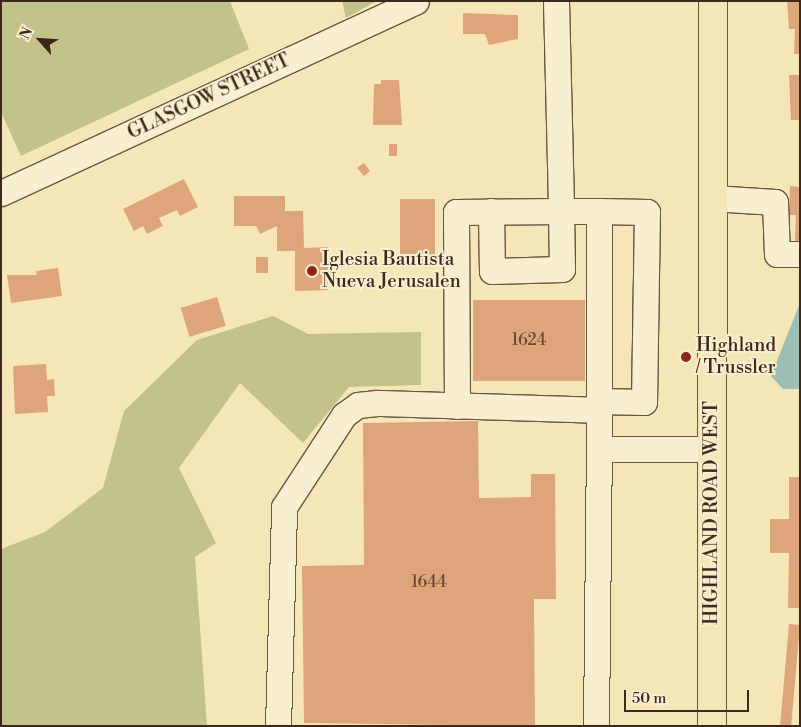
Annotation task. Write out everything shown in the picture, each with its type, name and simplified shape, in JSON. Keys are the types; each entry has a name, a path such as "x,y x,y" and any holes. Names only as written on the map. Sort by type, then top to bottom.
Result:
{"main road":[{"name":"HIGHLAND ROAD WEST","path":"712,726 713,1"}],"street":[{"name":"GLASGOW STREET","path":"1,193 416,1"},
{"path":"491,212 492,271 562,269 556,1"},
{"path":"712,198 775,202 777,254 800,254"},
{"path":"596,726 599,211"},
{"path":"278,726 287,500 353,408 377,403 457,406 599,406 644,402 647,212 456,212 457,406"},
{"path":"599,450 712,449"}],"green space":[{"path":"1,1 230,1 249,49 21,156 1,112"},
{"path":"342,1 377,1 346,18"},
{"path":"273,316 308,334 421,332 421,385 349,387 303,443 240,383 179,468 216,543 195,557 207,726 1,726 1,549 45,532 103,488 124,411 197,340"}],"water":[{"path":"800,303 800,389 783,389 771,376"}],"building":[{"path":"787,1 800,1 800,54 794,54 795,29 789,29"},
{"path":"463,13 518,15 518,39 489,45 485,34 463,34"},
{"path":"789,75 800,75 800,120 791,120"},
{"path":"381,80 399,80 402,125 373,125 374,84 381,84"},
{"path":"389,144 397,144 397,156 389,156"},
{"path":"364,163 370,171 364,176 357,168"},
{"path":"184,179 198,207 180,216 177,210 159,218 163,226 147,234 143,226 134,231 123,209"},
{"path":"790,186 800,187 800,241 795,241 796,215 789,215"},
{"path":"234,196 285,196 285,211 303,211 304,248 328,247 328,290 295,291 295,251 277,251 277,226 260,234 256,226 234,226"},
{"path":"400,199 435,199 435,262 400,262"},
{"path":"256,257 268,257 268,273 256,273"},
{"path":"58,268 62,296 11,303 7,275 37,275 36,271"},
{"path":"217,297 226,326 189,337 181,308"},
{"path":"473,300 585,300 585,381 473,381"},
{"path":"46,364 47,380 54,379 55,396 47,396 48,412 15,414 13,366"},
{"path":"478,421 479,498 531,497 531,474 555,474 556,599 534,599 535,726 304,723 302,566 364,565 363,423"},
{"path":"789,477 800,477 800,608 788,608 789,553 770,553 770,519 789,519"},
{"path":"789,624 800,625 791,726 780,726"}],"place":[{"name":"Iglesia Bautista Nueva Jerusalen","path":"312,271"},
{"name":"Highland / Trussler","path":"686,357"}]}
